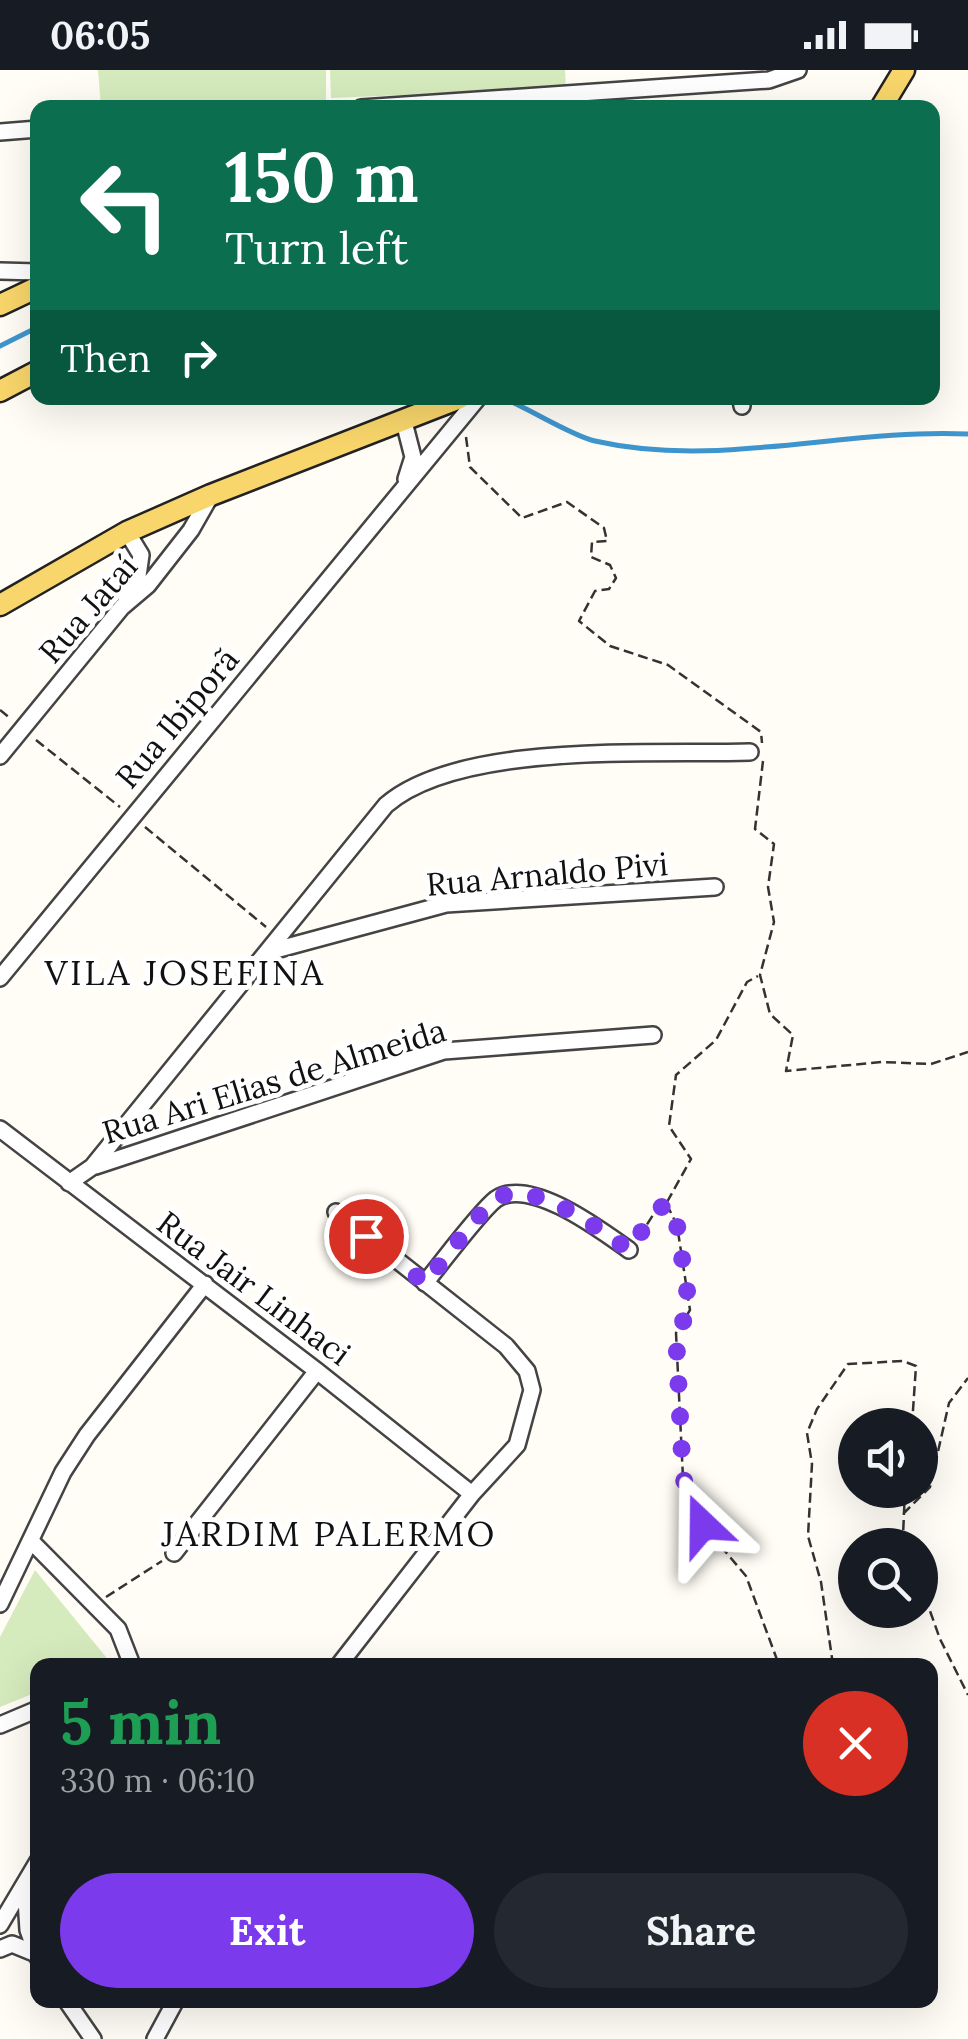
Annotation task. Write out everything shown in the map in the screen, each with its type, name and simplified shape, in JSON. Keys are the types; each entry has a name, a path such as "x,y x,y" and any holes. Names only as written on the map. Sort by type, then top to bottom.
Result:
{"main road":[{"path":"885,100 904,70"},
{"path":"0,305 30,290"},
{"path":"0,391 30,376"},
{"path":"0,605 127,532 211,495 404,422 426,405"}],"street":[{"path":"477,100 768,80 798,70"},
{"path":"0,132 30,130"},
{"path":"0,271 30,272"},
{"name":"Rua Ibiporã","path":"0,978 472,405"},
{"name":"Rua Ibiporã","path":"398,496 413,457 404,422"},
{"name":"Rua Jataí","path":"0,756 122,606 148,585 191,530 211,495"},
{"path":"122,606 138,576 141,555 127,532"},
{"path":"69,1184 92,1167 386,805 424,780 544,757 750,752"},
{"name":"Rua Arnaldo Pivi","path":"268,952 446,904 716,886"},
{"name":"Rua Ari Elias de Almeida","path":"92,1167 444,1051 652,1036"},
{"name":"Rua Jair Linhaci","path":"0,1129 318,1370 472,1494"},
{"path":"425,1283 497,1198 519,1193 572,1212 629,1250"},
{"path":"336,1212 506,1346 527,1371 532,1390 517,1445 472,1494 344,1658"},
{"path":"0,1604 63,1472 87,1435 205,1284"},
{"path":"174,1553 318,1370"},
{"path":"30,1541 118,1628 129,1658"},
{"path":"0,1726 30,1712"},
{"path":"0,1925 30,1875"},
{"path":"25,1884 30,1933"},
{"path":"0,1949 12,1944 30,1952"},
{"path":"72,2008 93,2039"},
{"path":"154,2039 171,2008"}],"path":[{"path":"629,1250 666,1203 691,1159 669,1126 676,1074 716,1040 747,982 760,975"},
{"path":"666,1203 677,1225 690,1310 676,1333 683,1478 703,1525 746,1576 776,1658"},
{"path":"833,1658 821,1582 808,1536 812,1464 807,1433 848,1364 903,1361 916,1366 913,1408"},
{"path":"903,1514 930,1488 949,1404 968,1378"},
{"path":"904,1508 904,1528"},
{"path":"96,1603 174,1553"},
{"path":"936,1628 968,1695"}],"green space":[{"path":"98,70 326,70 326,100 100,100"},
{"path":"330,70 565,70 566,88 331,98"},
{"path":"35,1570 107,1658 30,1658 30,1695 0,1707 0,1637"}],"waterway":[{"path":"0,346 30,331"},
{"path":"517,405 586,438 641,448 734,450 875,436 968,434"}],"district":[{"name":"VILA JOSEFINA","path":"185,972"},
{"name":"JARDIM PALERMO","path":"329,1533"}],"route":[{"path":"366,1236 425,1283 497,1198 519,1193 572,1212 629,1250 666,1203 677,1225 690,1310 676,1333 683,1478 694,1496 703,1525"}]}
